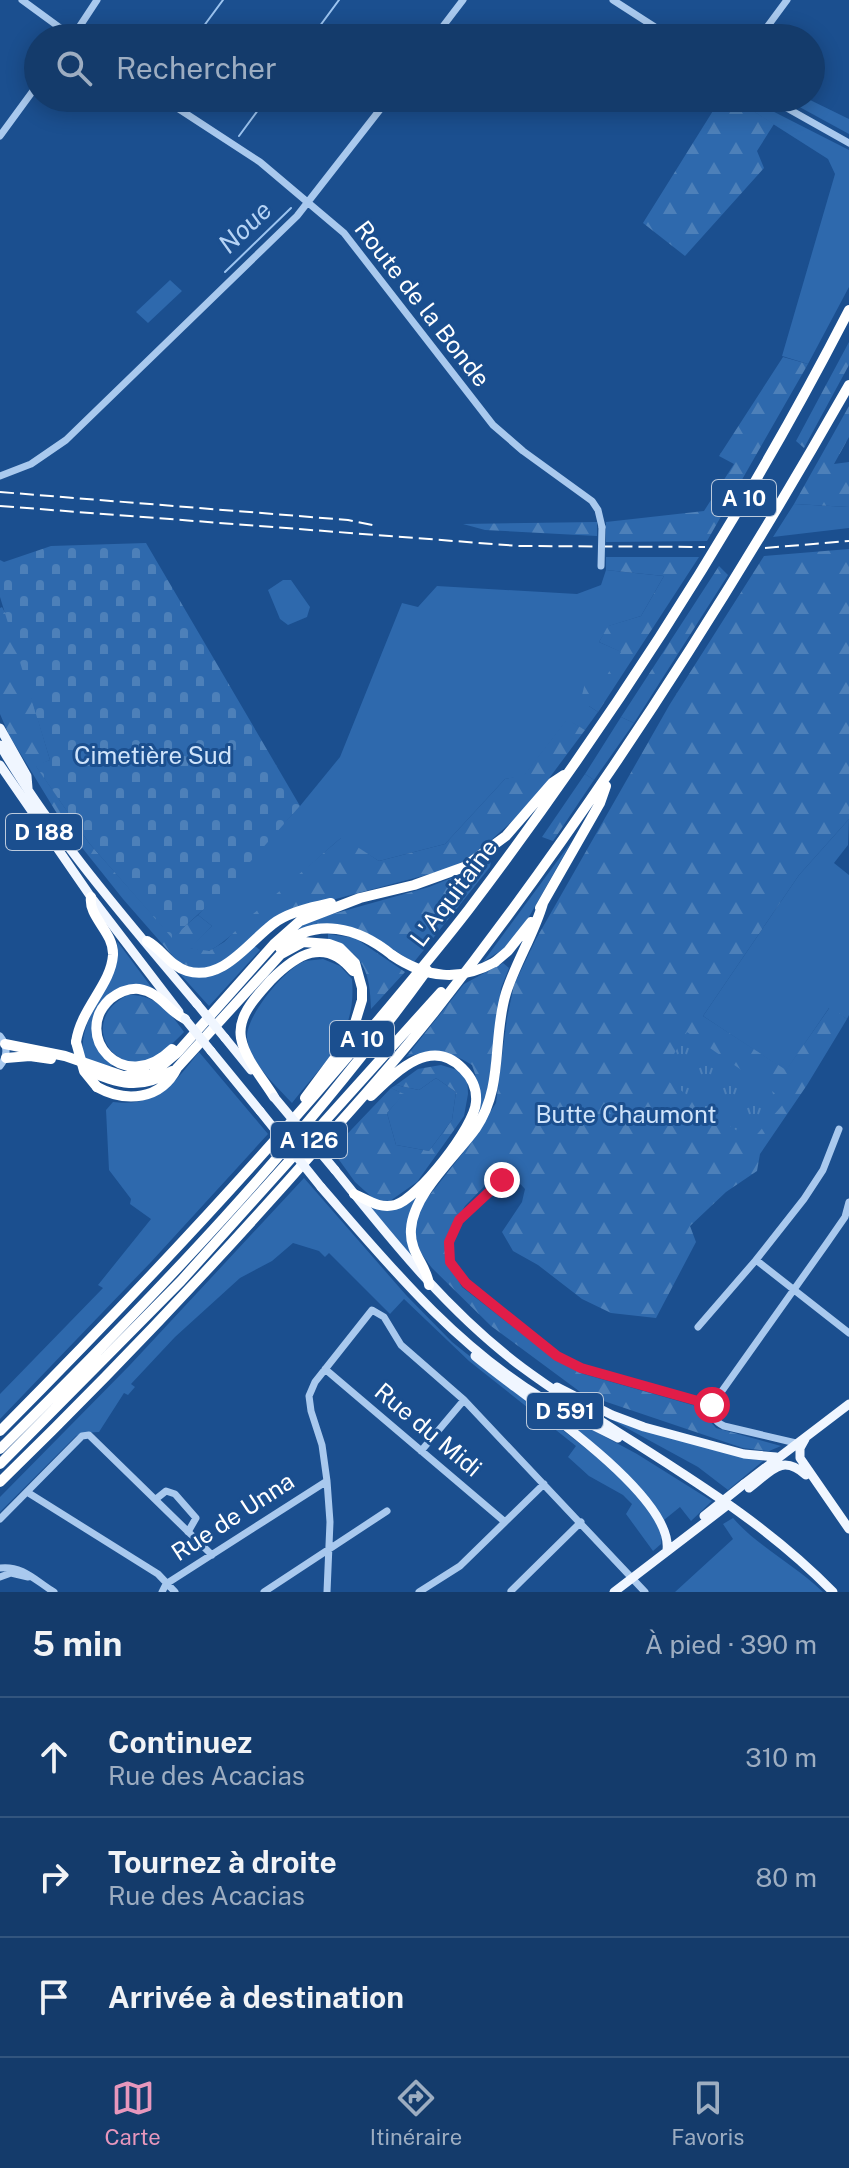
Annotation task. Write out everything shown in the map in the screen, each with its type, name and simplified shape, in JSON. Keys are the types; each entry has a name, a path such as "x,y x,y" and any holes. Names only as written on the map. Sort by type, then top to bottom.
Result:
{"highway":[{"name":"L'Aquitaine","path":"0,1431 268,1149 454,928 569,772 699,573 779,440 849,310"},
{"name":"A 10","path":"0,1482 181,1300 431,1017 612,771 732,587 849,385"},
{"path":"257,978 287,942 320,928 355,932 417,969 444,976 464,974 495,962 520,938 543,903 600,803 612,771"},
{"path":"147,941 179,967 205,972 233,960 279,920 308,908 414,885 464,867 506,836 552,783 569,772"},
{"path":"91,897 90,905 109,933 113,955 110,970 80,1022 76,1042 84,1071 97,1087 116,1096 142,1096 168,1082 257,978 291,947 315,941 329,944 349,955 355,963 360,979 360,1010 351,1036 271,1139 268,1149"},
{"path":"3,1040 65,1056 123,1076 152,1074 166,1064 284,934 311,916 360,898"},
{"path":"429,1285 429,1278 420,1266 411,1240 414,1215 425,1192 477,1125 490,1101 505,996 543,903"},
{"name":"A 126","path":"0,1449 114,1336 250,1191 358,1064 438,955 454,928"},
{"name":"A 126","path":"0,1464 181,1281 498,929"},
{"path":"274,1097 244,1049 241,1038 240,1027 250,1004 287,964 306,954 316,952 338,957 360,979"},
{"path":"185,1019 176,1015 159,997 139,989 110,1000 103,1007 96,1024 99,1041 108,1056 119,1064 133,1068 156,1063 198,1028"},
{"path":"3,1062 30,1056 65,1062 105,1078 135,1085 161,1078 177,1068"},
{"path":"353,1108 370,1098 401,1067 430,1056 443,1057 462,1067 471,1079 477,1098 473,1117 461,1135 421,1186 406,1199 387,1206 373,1204 354,1194"}],"main road":[{"path":"0,728 27,776 29,791"},
{"name":"D 188","path":"0,745 79,859 335,1170"},
{"name":"D 188","path":"0,765 91,897 321,1187"},
{"name":"D 591","path":"335,1170 429,1285 482,1335 565,1399 752,1519 833,1592"},
{"name":"D 591","path":"321,1187 411,1291 462,1339 541,1398 677,1469"},
{"path":"462,1339 465,1347 567,1428 643,1494 667,1533 667,1550"},
{"path":"533,1375 612,1415 644,1427 744,1454 776,1457"},
{"path":"706,1518 725,1507 776,1457 849,1404"},
{"path":"807,1437 799,1453 849,1529"},
{"path":"614,1592 746,1486 779,1466 788,1463 799,1469 820,1489"}],"street":[{"path":"22,0 54,24"},
{"path":"82,24 97,0"},
{"path":"445,24 463,0"},
{"path":"613,0 650,24"},
{"path":"769,24 787,0"},
{"path":"0,136 24,103"},
{"name":"Route de la Bonde","path":"183,112 260,162 344,233 493,425 592,501 602,527 601,566"},
{"path":"0,476 31,464 66,440 309,202 378,112"},
{"path":"794,112 849,143"},
{"path":"3,1040 3,1062"},
{"path":"698,1327 804,1199 823,1170 839,1129"},
{"path":"502,1180 459,1220 449,1242 450,1262 466,1283 557,1356 581,1368 712,1405"},
{"path":"796,1443 724,1426 712,1415 712,1405 845,1217 849,1202"},
{"path":"756,1260 849,1333"},
{"name":"Rue de Unna","path":"162,1592 166,1584 327,1481 322,1445 309,1396 315,1382 372,1310 384,1317 401,1345 464,1400"},
{"name":"Rue du Midi","path":"325,1369 505,1522"},
{"path":"421,1451 464,1400 645,1592"},
{"path":"0,1519 82,1436 89,1435 212,1555"},
{"path":"327,1481 330,1488 327,1592"},
{"path":"419,1592 460,1566 544,1484"},
{"path":"156,1499 166,1491 175,1494 196,1518 188,1532"},
{"path":"27,1492 158,1574 175,1592"},
{"path":"264,1592 387,1511"},
{"path":"511,1591 581,1522"},
{"path":"0,1568 25,1571 54,1592"},
{"path":"0,1577 11,1573 37,1581"}],"green space":[{"path":"825,107 849,119 849,134 809,112 825,112"},
{"path":"712,112 755,112 774,124 757,151 764,168 685,256 643,223"},
{"path":"754,112 774,112 849,150 849,287 808,364 782,356 835,174 828,159"},
{"path":"170,280 182,291 148,323 136,312"},
{"path":"849,342 849,365 804,448 796,441"},
{"path":"783,357 808,364 707,541 606,542 606,522 704,511 734,464 719,456"},
{"path":"849,406 849,437 834,464 849,462 849,507 794,504"},
{"path":"794,504 849,507 849,528 773,537"},
{"path":"597,522 597,536 485,530 463,524"},
{"name":"Cimetière Sud","path":"146,543 300,806 226,889 172,938 89,843 35,765 50,760 0,597 0,560 4,562 51,546"},
{"name":"Butte Chaumont","path":"849,549 849,819 799,875 703,1016 786,1070 830,1007 847,1019 760,1154 757,1171 726,1192 690,1226 696,1242 656,1318 611,1313 582,1299 538,1265 513,1251 502,1232 522,1202 525,1189 504,1166 465,1206 445,1240 446,1260 462,1287 530,1340 580,1373 696,1406 716,1428 781,1446 769,1451 743,1448 583,1394 491,1326 432,1268 418,1249 415,1232 417,1216 425,1201 470,1144 496,1103 514,985 536,939 670,704 764,556"},
{"path":"606,557 699,557 598,712 589,706 582,695 585,683 604,680 621,652 599,642 608,626 641,616 664,576 606,570"},
{"path":"719,566 728,575 634,723 621,717"},
{"path":"606,570 664,576 641,616 609,626 599,642 622,652 589,706 598,712 585,730 567,720 524,776 505,779 445,844 379,861 341,838 217,946 208,951 189,948 212,926 198,915 300,806 340,757 402,603 418,607 437,586 577,594 601,585"},
{"path":"283,580 291,580 310,607 307,617 288,625 280,619 268,590"},
{"path":"2,607 8,618 50,760 36,766 89,843 172,937 198,915 212,926 190,948 209,951 224,942 342,837 379,861 445,844 505,779 524,775 567,719 585,730 527,808 472,857 445,870 279,914 227,960 199,970 178,962 123,899 64,825 9,735 0,714"},
{"path":"621,717 634,723 594,780 585,774"},
{"path":"585,774 594,780 553,841 542,837"},
{"path":"849,819 848,845 834,863 849,875 849,1015 847,1019 829,1008 786,1071 703,1016 799,875"},
{"path":"572,841 521,931 508,946 483,962"},
{"path":"492,856 490,867 414,962 359,930 346,926 332,925 295,932 308,921 429,887 471,870"},
{"path":"328,934 355,938 405,972 371,1009 369,984 363,965 350,951 328,939"},
{"path":"117,941 155,992 126,987 93,1029 114,1065 108,1067 83,1057 83,1040 93,1011 113,972"},
{"path":"255,946 260,950 209,1006 180,974 204,977 222,972"},
{"path":"323,959 340,966 352,979 349,1017 336,1047 292,1103 253,1056 247,1038 248,1029 259,1006 287,973 305,961"},
{"path":"503,963 509,968 501,988 486,1103 478,1118 479,1091 472,1065 456,1056 440,1053 406,1057 464,984"},
{"path":"128,995 154,1001 173,1017 184,1032 154,1058 138,1062 125,1060 106,1043 103,1031 105,1018 113,1005"},
{"path":"687,1032 786,1101 751,1141 668,1081 667,1066"},
{"path":"199,1052 268,1134 151,1262 0,1419 0,1394 103,1288 98,1285 151,1219 130,1204 131,1199 109,1170 106,1110 113,1102 142,1101 163,1091"},
{"path":"441,1065 467,1073 468,1094 464,1116 417,1182 390,1201 375,1200 355,1182 332,1150 391,1088 404,1094 387,1113 396,1145 429,1151 452,1120 456,1092 436,1078 419,1090 396,1085 418,1069"},
{"path":"436,1078 456,1092 452,1120 429,1151 396,1145 387,1113 403,1094 391,1088 396,1085 419,1090"},
{"path":"304,1178 406,1295 452,1342 614,1471 649,1507 662,1535 661,1544 653,1551 626,1514 632,1504 623,1495 589,1476 568,1457 576,1446 469,1361 404,1299 390,1314 329,1253 325,1257 319,1251 293,1243 272,1261 240,1278 175,1337 131,1384 135,1387 128,1395 124,1393 99,1432 76,1436 0,1512 0,1497 130,1365"},
{"path":"419,1196 407,1235 411,1257 370,1207 396,1207"},
{"path":"554,1411 637,1454 712,1501 691,1521 680,1507 664,1520 627,1475"},
{"path":"612,1420 763,1461 728,1490 698,1467"},
{"path":"733,1518 753,1538 823,1592 675,1592 733,1539 723,1524"}],"waterway":[{"name":"Noue","path":"205,24 223,0"},
{"name":"Noue","path":"321,24 339,0"},
{"name":"Noue","path":"239,136 257,112"},
{"name":"Noue","path":"225,272 291,208"}],"railway":[{"path":"0,492 348,520 377,526"},
{"path":"0,506 519,546 705,547"},
{"path":"765,548 849,541"}],"route":[{"path":"502,1180 459,1220 449,1242 450,1262 466,1283 557,1356 581,1368 712,1405"}]}
